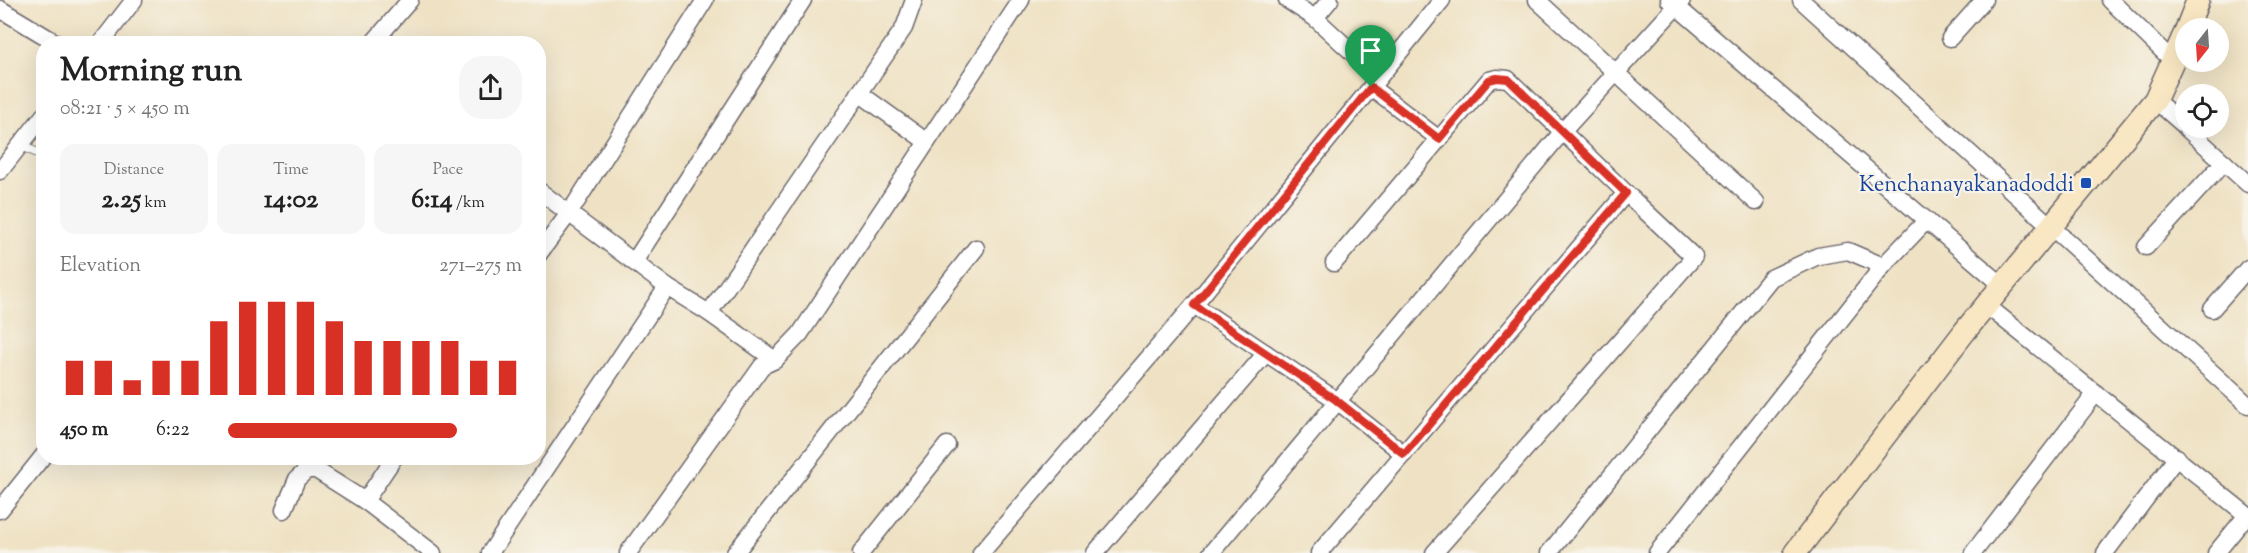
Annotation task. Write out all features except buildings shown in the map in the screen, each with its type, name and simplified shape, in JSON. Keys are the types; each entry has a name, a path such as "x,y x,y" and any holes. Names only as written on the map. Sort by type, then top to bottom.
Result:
{"street":[{"path":"106,36 134,0"},
{"path":"379,36 410,0"},
{"path":"546,244 570,212 705,0"},
{"path":"634,262 803,0"},
{"path":"709,313 904,28 914,0"},
{"path":"628,553 762,366 775,360 800,334 1021,0"},
{"path":"1287,0 1315,18 1375,82 1439,139"},
{"path":"1315,18 1330,0"},
{"path":"981,553 1194,305 1442,0"},
{"path":"1537,0 1617,71 1756,202"},
{"path":"1801,0 2247,403"},
{"path":"1950,38 1984,0"},
{"path":"2110,0 2173,61"},
{"path":"2191,18 2199,0"},
{"path":"1211,553 1336,400 1563,131 1676,2 2002,285"},
{"path":"0,9 45,36"},
{"path":"1798,552 1986,305 2155,99 2175,56"},
{"path":"1334,263 1489,80 1497,78 1508,79 1694,257 1434,553"},
{"path":"860,93 927,142"},
{"path":"2155,99 2175,117"},
{"path":"0,171 36,125"},
{"path":"2198,138 2248,184"},
{"path":"2146,247 2224,162"},
{"path":"1319,553 1626,193"},
{"path":"546,196 667,287 709,313 775,360"},
{"path":"1657,553 1883,266 1926,220"},
{"path":"735,553 976,248"},
{"path":"1549,553 1770,278 1818,256 1848,250 1883,266"},
{"path":"2212,309 2248,268"},
{"path":"490,553 667,287"},
{"path":"1194,305 1336,400 1404,454"},
{"path":"1986,305 2177,457 2247,516 2216,553"},
{"path":"1095,553 1266,353"},
{"path":"1973,553 2096,393"},
{"path":"861,553 947,445"},
{"path":"2105,553 2177,457"},
{"path":"0,510 36,465"},
{"path":"365,501 389,465"},
{"path":"284,510 297,479 307,470 316,470 365,501 433,553"}],"lane":[{"path":"20,145 36,152"}],"place":[{"name":"Kenchanayakanadoddi","path":"2086,183"}],"route":[{"path":"1508,79 1626,193 1404,454 1336,400 1194,305 1371,87 1439,139 1489,80 1508,79"}]}
